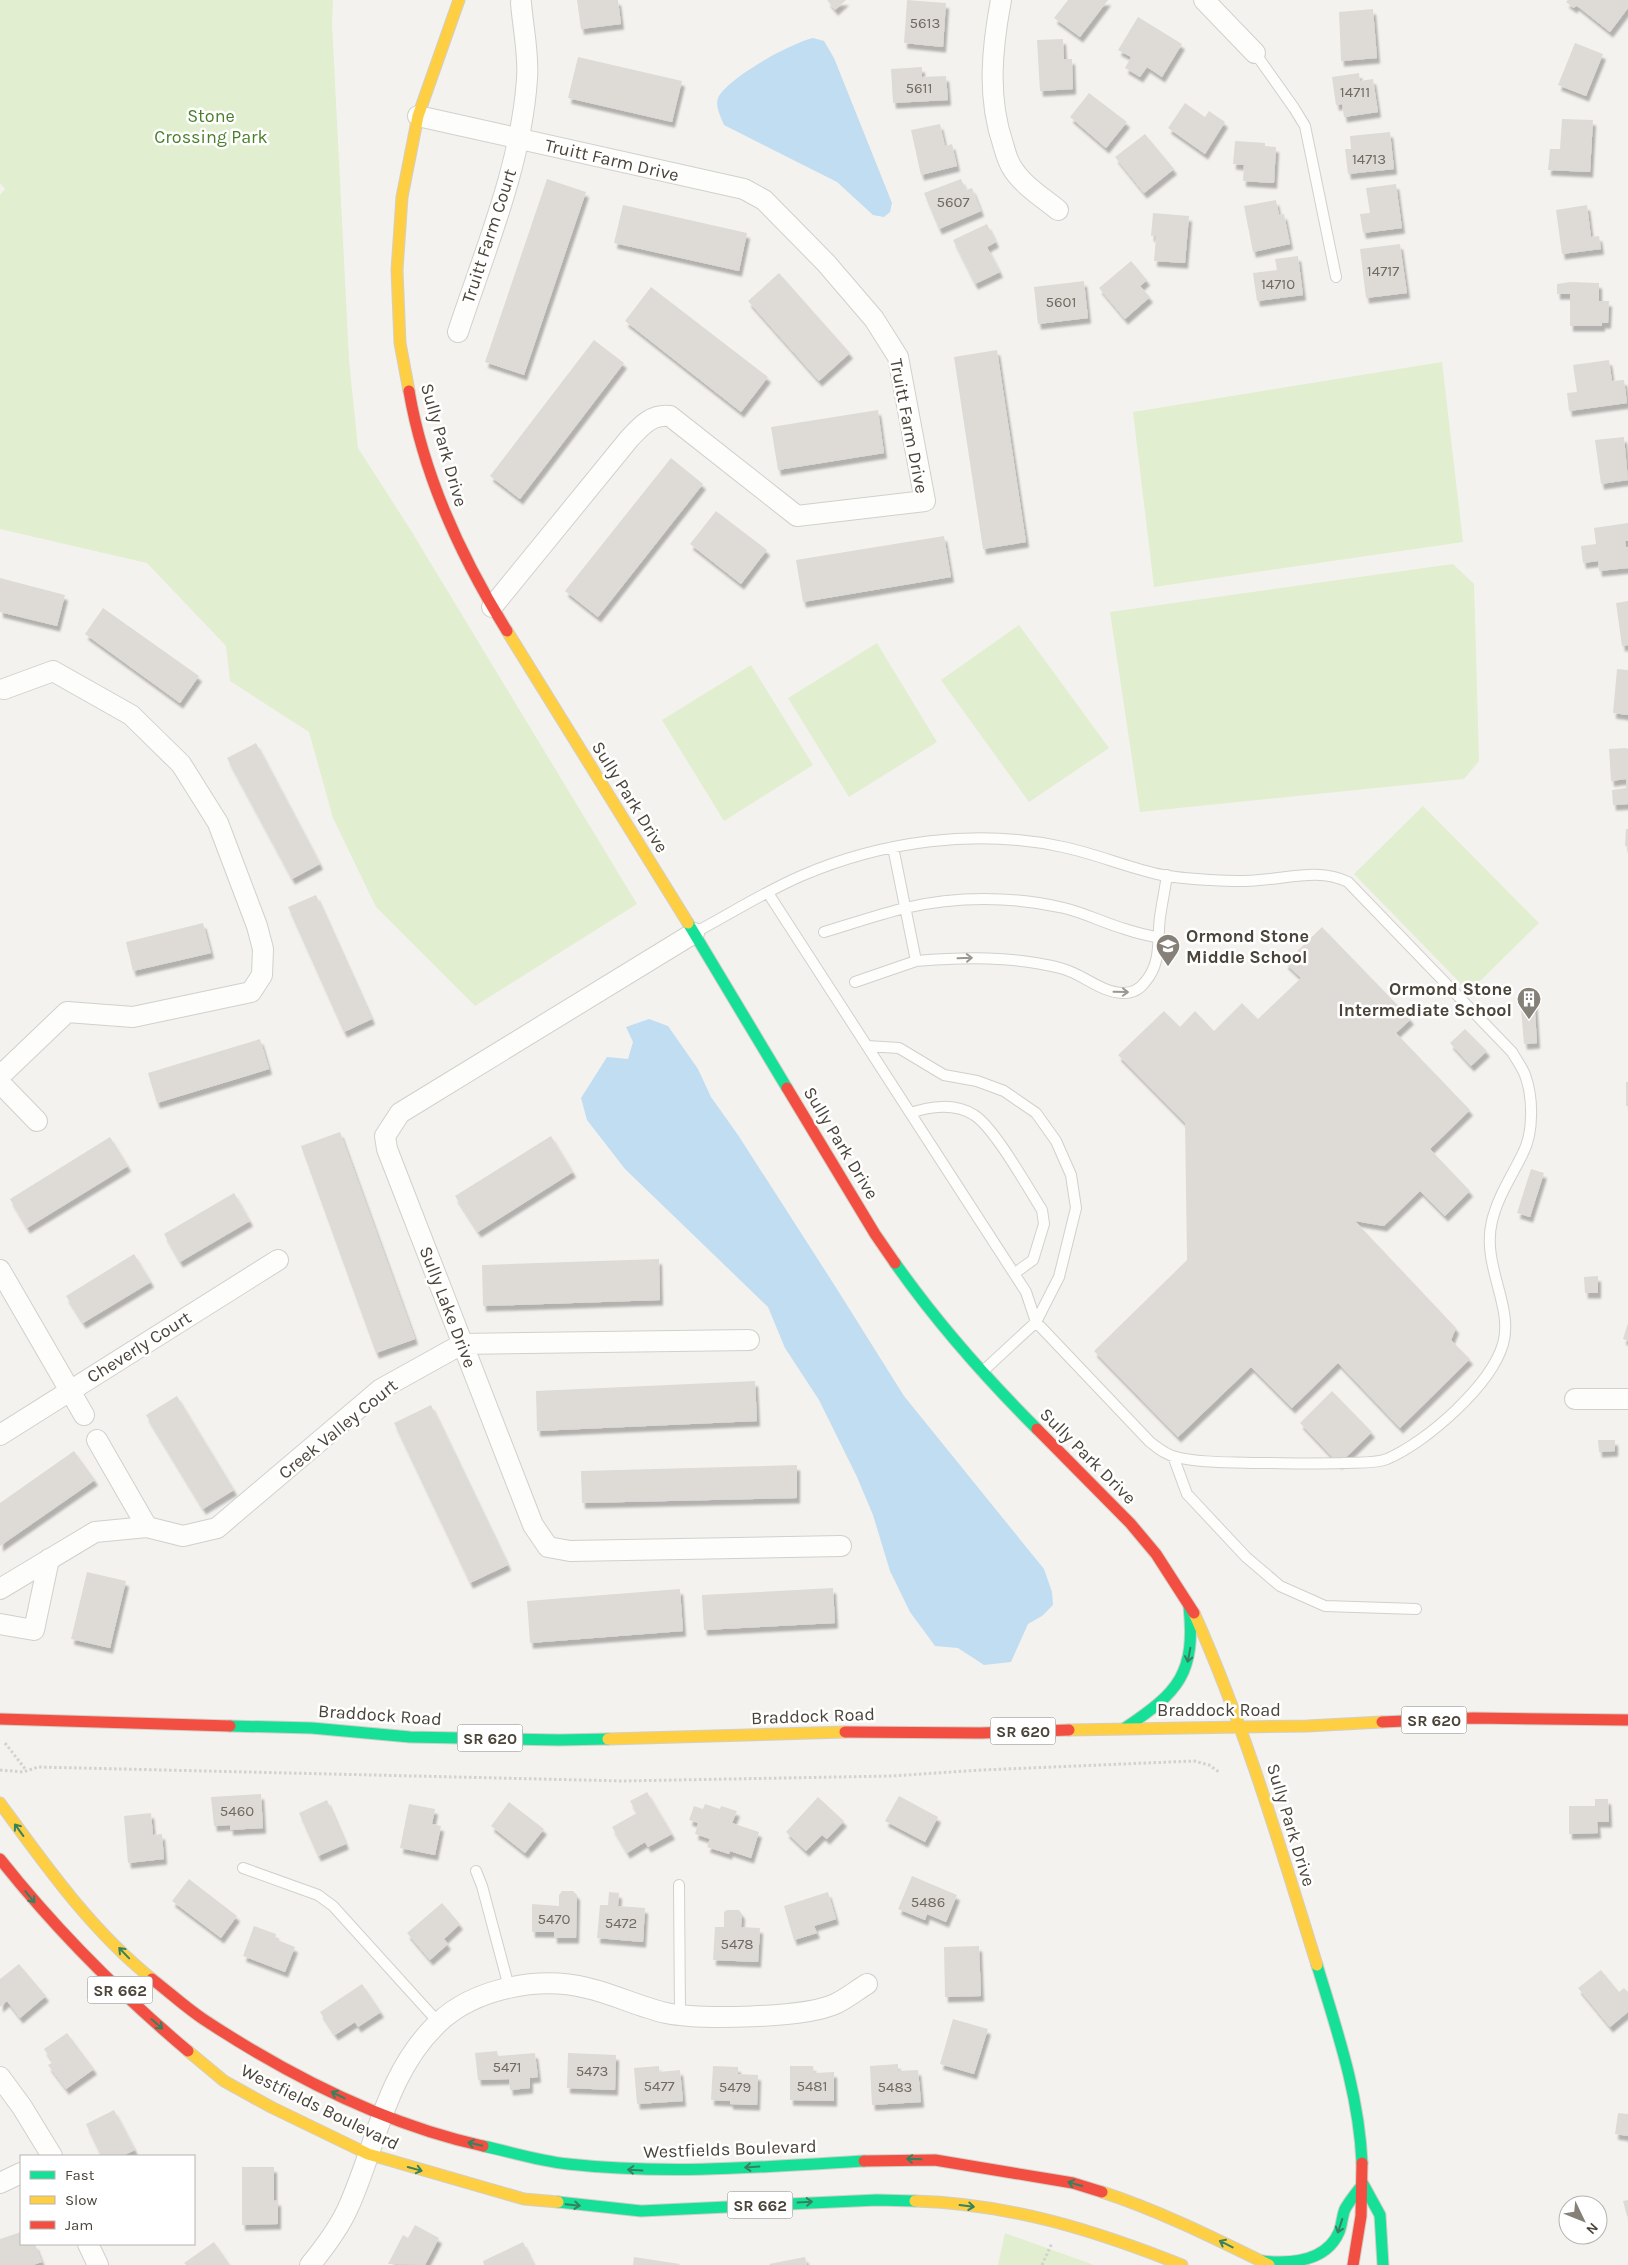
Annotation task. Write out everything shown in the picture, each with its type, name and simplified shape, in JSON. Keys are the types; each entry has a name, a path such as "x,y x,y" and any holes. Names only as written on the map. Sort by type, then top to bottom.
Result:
{"main road":[{"name":"Sully Park Drive","path":"459,0 418,116 402,197 397,270 400,343 413,415 433,485 455,538 492,607 694,933 875,1234 922,1302 982,1373 1115,1506 1156,1554 1189,1606 1217,1664 1260,1782 1350,2074 1359,2119 1363,2184 1354,2265"},
{"path":"1125,1728 1165,1701 1177,1688 1189,1659 1192,1640 1189,1606"},
{"name":"Braddock Road","path":"0,1719 302,1727 410,1736 559,1740 870,1731 981,1733 1125,1728 1240,1728 1473,1718 1628,1720"},
{"name":"Westfields Boulevard","path":"0,1804 64,1891 135,1965 202,2018 266,2057 339,2097 459,2141 566,2164 638,2170 714,2170 900,2159 935,2160 1073,2183 1138,2204 1188,2225 1265,2263 1277,2265 1289,2265 1311,2258 1322,2252 1338,2233 1344,2212 1363,2184"},
{"name":"Westfields Boulevard","path":"0,1859 34,1902 95,1968 155,2023 224,2081 271,2107 368,2154 524,2199 641,2211 877,2200 941,2202 995,2209 1067,2224 1120,2240 1182,2265"},
{"path":"1363,2184 1380,2215 1383,2265"}],"street":[{"path":"1001,0 994,37 992,76 998,128 1010,164 1018,176 1058,210"},
{"path":"1204,0 1255,54"},
{"name":"Truitt Farm Court","path":"458,332 510,175 519,139 527,77 521,3"},
{"name":"Truitt Farm Drive","path":"418,116 744,189 764,200 826,263 874,319 898,357 924,501 797,516 670,416 659,415 645,422 629,439 492,607"},
{"path":"0,1076 67,1012 134,1017 252,992 262,975 263,949 257,926 218,823 180,764 131,714 53,672 4,689"},
{"name":"Sully Lake Drive","path":"694,933 400,1113 385,1136 387,1148 534,1525 548,1547 570,1551 841,1546"},
{"path":"0,1082 37,1121"},
{"name":"Cheverly Court","path":"0,1435 278,1260"},
{"path":"0,1270 84,1415"},
{"name":"Creek Valley Court","path":"0,1589 95,1532 147,1527 182,1536 217,1528 381,1389 462,1344 749,1340"},
{"path":"1575,1399 1628,1399"},
{"path":"98,1440 147,1527"},
{"path":"0,1624 34,1630 49,1559"},
{"path":"310,2265 321,2252 347,2211 399,2075 413,2052 439,2023 458,2009 509,1987 556,1983 585,1987 632,2004 680,2014 720,2016 800,2014 835,2004 867,1984"},
{"path":"0,2077 22,2107 51,2155"},
{"path":"0,2183 20,2173"},
{"path":"88,2245 98,2265"}],"lane":[{"path":"1255,54 1305,126 1336,277"},
{"path":"694,933 768,893 800,876 834,863 924,841 993,839 1063,847 1167,875 1234,881 1322,874 1336,876 1348,882 1512,1052 1524,1072 1529,1086 1530,1114 1524,1151 1495,1206 1490,1228 1490,1256 1505,1316 1506,1328 1503,1344 1485,1378 1454,1412 1406,1449 1377,1462 1202,1462 1173,1456 1150,1442 1036,1322 1026,1292 768,893"},
{"path":"892,848 916,961"},
{"path":"854,982 916,961 992,958 1030,962 1072,972 1101,988 1125,993 1136,990 1152,972 1156,963 1167,875"},
{"path":"824,932 905,908 946,901 990,899 1034,902 1084,913 1124,929 1158,938"},
{"path":"867,1046 899,1048 944,1076 977,1081 1004,1091 1036,1113 1056,1141 1071,1175 1076,1208 1059,1277 1036,1322 982,1373"},
{"path":"911,1114 928,1107 957,1108 974,1115 988,1128 1042,1210 1044,1224 1041,1241 1033,1260 1014,1274"},
{"path":"1173,1456 1187,1494 1246,1557 1280,1586 1325,1606 1416,1609"},
{"path":"243,1868 318,1895 333,1906 439,2023"},
{"path":"476,1871 482,1886 509,1987"},
{"path":"679,1886 680,2014"}],"path":[{"path":"5,1742 26,1770"},
{"path":"0,1770 23,1772 38,1767 624,1781 891,1776 1194,1761 1209,1765 1219,1772"}],"green space":[{"name":"Stone Crossing Park","path":"0,0 333,0 332,23 349,360 358,448 410,529 637,904 475,1006 376,907 333,818 309,732 230,681 226,646 147,563 0,529 0,195 5,189 0,183"},
{"path":"1442,362 1463,542 1154,587 1133,412"},
{"path":"1453,564 1474,584 1479,761 1464,779 1140,812 1110,612"},
{"path":"1019,625 1109,748 1029,802 941,680"},
{"path":"877,643 937,742 849,797 788,698"},
{"path":"751,665 813,765 724,821 662,720"},
{"path":"1423,806 1539,923 1469,992 1354,874"},
{"path":"1005,2233 1094,2265 998,2265"}],"water":[{"path":"813,38 824,41 834,58 892,203 890,212 884,217 873,215 837,182 724,125 720,115 717,105 718,98 734,81 761,62"},
{"path":"649,1019 668,1026 698,1069 711,1097 738,1135 904,1396 1044,1569 1052,1592 1053,1605 1042,1616 1028,1624 1011,1662 984,1665 958,1648 935,1646 910,1612 890,1571 873,1515 857,1477 819,1400 785,1348 768,1307 625,1169 587,1120 581,1098 607,1057 628,1059 633,1042 626,1027"}],"building":[{"path":"577,0 618,0 621,24 581,29"},
{"path":"827,0 846,0 835,10"},
{"path":"907,0 946,3 943,47 904,43"},
{"path":"1068,0 1108,0 1080,37 1054,18"},
{"path":"1568,0 1628,0 1628,8 1610,32 1576,5 1574,8 1566,2"},
{"path":"1373,9 1377,58 1341,61 1339,12"},
{"path":"1138,17 1182,44 1162,77 1147,67 1140,77 1125,68 1131,57 1118,50"},
{"path":"1063,39 1064,59 1072,59 1073,89 1040,91 1037,40"},
{"path":"1575,43 1603,54 1586,96 1558,85"},
{"path":"578,57 682,81 672,122 568,98"},
{"path":"922,67 922,77 946,76 948,100 893,103 891,69"},
{"path":"1359,73 1360,81 1373,79 1378,112 1344,117 1342,104 1336,105 1332,77"},
{"path":"1089,93 1127,122 1106,148 1070,117"},
{"path":"1185,103 1205,117 1209,111 1225,122 1205,154 1168,128"},
{"path":"1562,119 1593,120 1590,172 1548,170 1550,149 1560,149"},
{"path":"940,124 945,146 952,144 957,166 921,175 911,130"},
{"path":"1390,132 1394,169 1348,174 1345,149 1351,149 1350,136"},
{"path":"1145,134 1174,169 1144,193 1115,157"},
{"path":"1235,141 1265,143 1265,146 1276,147 1274,183 1243,181 1244,165 1233,164"},
{"path":"547,179 586,192 524,375 485,362"},
{"path":"961,179 966,190 972,188 981,211 939,229 924,193"},
{"path":"1396,184 1402,228 1363,233 1360,214 1370,213 1366,188"},
{"path":"1276,200 1279,215 1284,214 1290,244 1253,252 1244,206"},
{"path":"623,205 747,233 739,271 614,243"},
{"path":"1587,205 1591,237 1599,236 1601,249 1562,254 1556,210"},
{"path":"1153,213 1189,216 1185,263 1154,261 1156,236 1151,236"},
{"path":"987,224 996,242 987,247 1000,272 975,284 953,240"},
{"path":"1400,244 1407,293 1366,298 1360,249"},
{"path":"1298,256 1303,295 1257,301 1253,273 1277,270 1275,259"},
{"path":"1131,261 1147,280 1140,286 1150,297 1125,319 1099,288"},
{"path":"779,273 850,353 819,381 748,301"},
{"path":"1084,281 1088,318 1038,324 1034,287"},
{"path":"1570,282 1599,283 1599,301 1609,301 1608,323 1602,323 1602,326 1570,326 1570,294 1557,294 1557,284"},
{"path":"651,287 768,377 741,412 625,321"},
{"path":"594,340 624,363 520,499 490,476"},
{"path":"997,350 1026,542 983,549 954,357"},
{"path":"1609,360 1612,381 1624,380 1627,403 1569,411 1567,393 1577,392 1573,365"},
{"path":"878,410 884,453 778,470 771,427"},
{"path":"1624,437 1628,480 1601,484 1595,440"},
{"path":"671,458 703,484 598,617 565,591"},
{"path":"716,511 767,550 741,584 690,544"},
{"path":"1628,523 1628,541 1625,541 1626,547 1628,547 1628,568 1599,571 1598,561 1583,563 1581,546 1596,544 1594,528"},
{"path":"944,536 951,577 803,602 796,560"},
{"path":"0,578 65,595 57,626 0,612"},
{"path":"1628,601 1628,645 1622,646 1616,603"},
{"path":"103,608 199,676 180,703 85,634"},
{"path":"1617,669 1628,670 1628,715 1613,713"},
{"path":"256,743 320,864 292,879 227,758"},
{"path":"1609,749 1628,749 1628,804 1613,805 1612,790 1626,788 1626,779 1611,781"},
{"path":"1626,829 1628,829 1628,847 1625,846"},
{"path":"316,895 372,1019 344,1032 288,907"},
{"path":"203,923 211,953 133,971 126,942"},
{"path":"1322,927 1411,1019 1396,1033 1470,1110 1430,1149 1470,1191 1445,1216 1420,1191 1384,1226 1355,1221 1456,1328 1451,1340 1470,1359 1400,1428 1338,1363 1292,1408 1251,1367 1178,1437 1094,1351 1187,1260 1185,1123 1118,1055 1164,1011 1180,1027 1195,1011 1214,1031 1242,1003 1258,1019 1301,978 1285,963"},
{"name":"Ormond Stone Intermediate School","path":"1534,996 1537,1043 1524,1044 1520,997"},
{"path":"1465,1029 1487,1051 1471,1066 1450,1043"},
{"path":"260,1039 269,1069 157,1103 148,1073"},
{"path":"1626,1082 1628,1082 1628,1106 1626,1106"},
{"path":"340,1132 415,1339 376,1353 301,1146"},
{"path":"551,1136 573,1172 478,1232 455,1196"},
{"path":"110,1137 128,1166 27,1228 10,1199"},
{"path":"1531,1169 1544,1173 1530,1217 1517,1213"},
{"path":"234,1193 250,1221 180,1262 164,1234"},
{"path":"134,1254 151,1282 83,1323 66,1296"},
{"path":"659,1259 660,1300 483,1306 482,1265"},
{"path":"1598,1276 1598,1293 1585,1293 1584,1277"},
{"path":"1628,1323 1628,1341 1623,1339"},
{"path":"755,1381 757,1421 537,1431 536,1391"},
{"path":"1332,1391 1372,1432 1339,1464 1300,1423"},
{"path":"177,1396 234,1490 203,1509 146,1415"},
{"path":"431,1405 508,1565 470,1583 394,1423"},
{"path":"1598,1440 1615,1440 1615,1451 1599,1452"},
{"path":"74,1451 95,1480 0,1546 0,1503"},
{"path":"797,1465 797,1498 582,1503 581,1471"},
{"path":"87,1572 126,1581 110,1648 71,1639"},
{"path":"833,1588 835,1623 704,1630 702,1595"},
{"path":"680,1589 683,1631 530,1643 527,1601"},
{"path":"647,1792 672,1834 648,1847 645,1842 627,1853 612,1827 637,1813 630,1801"},
{"path":"261,1794 263,1828 230,1830 230,1825 214,1826 211,1797"},
{"path":"899,1796 938,1817 925,1842 885,1821"},
{"path":"818,1797 844,1821 827,1839 822,1835 806,1851 786,1832"},
{"path":"1595,1799 1608,1799 1609,1822 1597,1822 1598,1833 1569,1834 1569,1806 1595,1806"},
{"path":"327,1800 346,1844 318,1856 299,1813"},
{"path":"509,1802 544,1829 525,1853 491,1826"},
{"path":"409,1804 435,1809 432,1824 441,1826 435,1855 400,1848"},
{"path":"705,1804 720,1809 721,1806 737,1811 732,1823 759,1832 751,1858 730,1851 729,1854 707,1847 710,1839 695,1834 698,1823 689,1820 694,1806 703,1809"},
{"path":"151,1813 153,1835 162,1834 164,1859 128,1863 124,1816"},
{"path":"912,1876 957,1895 946,1922 927,1914 925,1920 898,1909"},
{"path":"189,1879 237,1916 221,1938 172,1901"},
{"path":"562,1891 573,1891 577,1895 576,1938 554,1938 554,1932 532,1932 532,1904 559,1906 559,1895"},
{"path":"609,1892 619,1893 618,1906 645,1908 643,1942 597,1938 600,1905 608,1905"},
{"path":"828,1892 836,1919 814,1926 817,1933 794,1940 784,1906"},
{"path":"442,1903 460,1924 444,1939 448,1944 430,1960 407,1933"},
{"path":"727,1910 739,1910 742,1914 741,1927 760,1928 758,1962 713,1960 715,1927 724,1927 724,1912"},
{"path":"254,1926 276,1934 275,1939 295,1947 285,1972 243,1956"},
{"path":"979,1946 981,1996 945,1997 944,1947"},
{"path":"19,1964 46,1996 20,2018 7,2001 0,2007 0,1979"},
{"path":"1601,1970 1619,1992 1624,1988 1628,1992 1628,2012 1610,2027 1578,1988"},
{"path":"362,1984 381,2012 358,2027 355,2022 335,2035 320,2012"},
{"path":"953,2019 988,2029 974,2074 940,2064"},
{"path":"67,2033 94,2069 66,2089 48,2065 53,2062 44,2049"},
{"path":"497,2051 498,2056 535,2053 538,2077 530,2078 530,2088 510,2090 509,2079 478,2080 475,2053"},
{"path":"568,2053 616,2055 615,2090 567,2088"},
{"path":"898,2064 898,2071 918,2070 921,2102 872,2105 870,2066"},
{"path":"659,2066 659,2072 680,2070 683,2101 637,2104 634,2068"},
{"path":"713,2066 738,2067 738,2074 758,2075 757,2105 730,2104 730,2101 711,2100"},
{"path":"790,2066 813,2066 814,2073 834,2072 834,2101 790,2100"},
{"path":"114,2110 135,2150 124,2155 101,2155 86,2124"},
{"path":"1618,2113 1628,2114 1628,2136 1615,2134"},
{"path":"242,2167 274,2167 274,2201 278,2200 278,2224 242,2225"},
{"path":"1628,2200 1628,2216 1627,2216 1623,2201"},
{"path":"415,2225 439,2238 425,2265 388,2264 403,2235 408,2238"},
{"path":"20,2232 20,2245 35,2245 42,2262 33,2265 0,2265 0,2239"},
{"path":"214,2242 230,2265 186,2265 184,2263"},
{"path":"523,2242 534,2265 484,2265 483,2261"},
{"path":"634,2257 680,2264 633,2265"},
{"path":"805,2257 807,2265 769,2264"}],"traffic: fast":[{"path":"688,923 787,1088"},
{"path":"895,1263 963,1349 1037,1429"},
{"path":"1125,1728 1159,1703 1180,1679 1190,1648 1189,1606"},
{"path":"230,1726 312,1728 410,1737 608,1739"},
{"path":"1317,1965 1352,2087 1357,2112 1362,2163"},
{"path":"483,2146 557,2163 642,2169 716,2169 864,2161"},
{"path":"1262,2261 1296,2261 1317,2255 1326,2250 1339,2232 1345,2209 1363,2184 1380,2215 1383,2265"},
{"path":"558,2202 641,2211 877,2200 915,2201"}],"traffic: slow":[{"path":"409,391 400,343 397,270 402,197 418,116 459,0"},
{"path":"507,631 688,923"},
{"path":"1194,1613 1246,1743 1317,1965"},
{"path":"1069,1730 1307,1726 1382,1722"},
{"path":"608,1739 845,1732"},
{"path":"0,1803 70,1896 109,1940 152,1979"},
{"path":"188,2051 224,2081 271,2107 368,2154 524,2199 558,2202"},
{"path":"1102,2192 1166,2216 1269,2265"},
{"path":"915,2201 985,2207 1052,2221 1117,2241 1182,2265"}],"traffic: jam":[{"path":"409,391 424,455 446,516 474,575 507,631"},
{"path":"787,1088 875,1234 895,1263"},
{"path":"1037,1429 1130,1523 1156,1554 1194,1613"},
{"path":"1382,1722 1473,1718 1628,1720"},
{"path":"0,1719 230,1726"},
{"path":"845,1732 981,1733 1069,1730"},
{"path":"0,1859 89,1960 188,2051"},
{"path":"152,1979 190,2010 235,2040 303,2078 373,2111 409,2125 483,2146"},
{"path":"864,2161 935,2160 1073,2183 1102,2192"},
{"path":"1353,2265 1361,2216 1362,2163"}],"place":[{"name":"Ormond Stone Middle School","path":"1168,967"},
{"name":"Ormond Stone Intermediate School","path":"1529,1020"}]}
